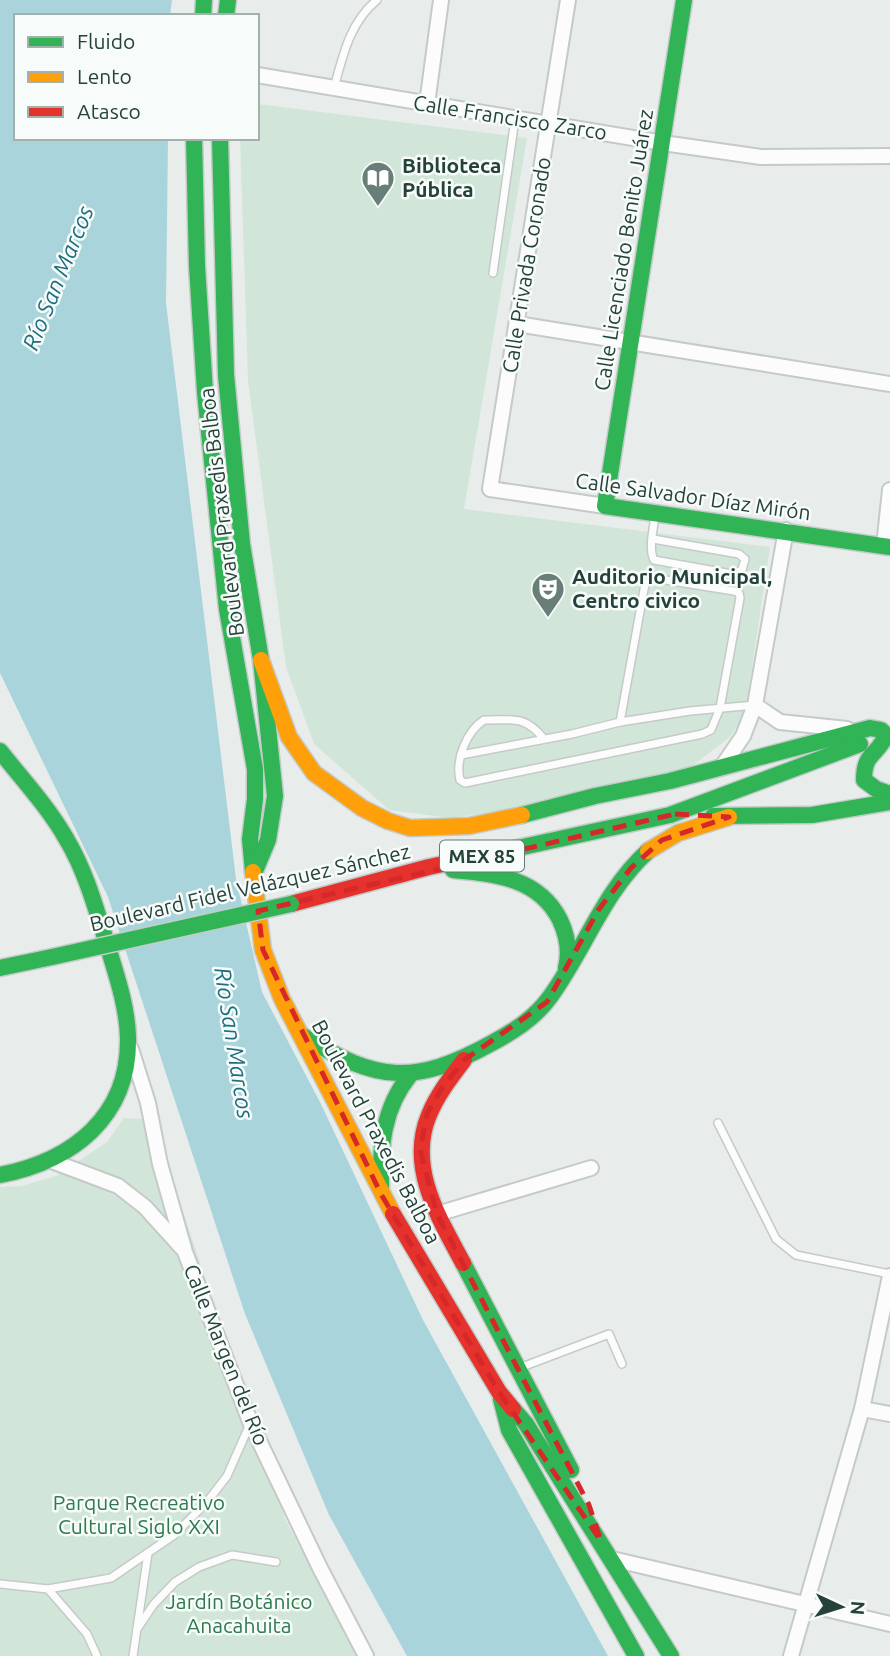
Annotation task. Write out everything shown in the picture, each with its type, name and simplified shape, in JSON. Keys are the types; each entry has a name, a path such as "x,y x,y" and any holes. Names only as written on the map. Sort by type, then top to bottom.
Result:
{"main road":[{"name":"Calle Licenciado Benito Juárez","path":"605,506 684,0"},
{"name":"Boulevard Praxedis Balboa","path":"194,140 198,283 205,391 227,609 255,769 255,799 250,839 263,950 282,999 381,1194 499,1392 526,1424 671,1656"},
{"name":"Boulevard Praxedis Balboa","path":"220,140 226,375 242,544 261,660 275,796 268,840 253,877"},
{"path":"198,283 223,282"},
{"name":"Calle Salvador Díaz Mirón","path":"605,506 887,546"},
{"path":"261,660 289,737 314,773 362,808 410,828 432,829 481,824 721,768 870,728 888,734 884,742 868,755 863,769 864,779 876,789 890,794"},
{"name":"Boulevard Fidel Velázquez Sánchez","path":"0,968 291,904 429,867 675,814 888,734"},
{"path":"0,751 62,831 79,862 118,978 128,1038 124,1077 108,1114 89,1135 63,1154 33,1168 0,1175"},
{"name":"Boulevard Fidel Velázquez Sánchez","path":"675,814 729,817 812,816 890,802"},
{"path":"300,1035 354,1066 410,1075 438,1070 464,1060 521,1026 547,1002 564,978 599,909 631,868 662,840 729,817"},
{"path":"429,867 491,873 518,880 543,894 556,908 565,933 569,959 564,978"},
{"path":"0,959 16,964"},
{"path":"0,973 16,964"},
{"path":"464,1060 427,1114 420,1150 425,1186 437,1214 589,1505 601,1541"},
{"path":"381,1194 380,1160 384,1129 399,1086 410,1075"},
{"name":"Boulevard Praxedis Balboa","path":"499,1392 509,1430 636,1656"}],"street":[{"path":"427,104 441,0"},
{"name":"Calle Privada Coronado","path":"490,488 568,0"},
{"name":"Calle Francisco Zarco","path":"259,75 761,157 890,156"},
{"path":"517,324 890,384"},
{"name":"Calle Salvador Díaz Mirón","path":"490,488 605,506"},
{"path":"887,546 890,490"},
{"path":"721,768 743,736 755,705 786,530"},
{"path":"755,705 780,722 859,731"},
{"name":"Calle Margen del Río","path":"128,1038 148,1103 160,1164 185,1252 251,1424 320,1568 366,1656"},
{"path":"49,1160 118,1186 145,1207 185,1252"},
{"path":"437,1214 591,1168"},
{"path":"790,1656 862,1409 890,1275"},
{"path":"862,1409 890,1414"},
{"path":"612,1559 890,1624"}],"lane":[{"path":"334,88 348,39 365,10 377,0"},
{"path":"493,273 515,119"},
{"path":"653,539 738,554 745,559 742,570 732,574 654,560 651,555 655,513"},
{"path":"544,739 533,725 519,720 484,720 470,733 461,755 458,773 460,780 465,783 711,730 720,708 739,593 653,578 645,584 620,722"},
{"path":"461,755 620,722 755,705"},
{"path":"718,1123 776,1239 796,1255 890,1275"},
{"path":"518,1368 609,1334 622,1364"},
{"path":"0,1584 48,1589 111,1578 174,1535 207,1502 227,1476 251,1424"},
{"path":"133,1656 148,1553"},
{"path":"137,1629 154,1604 175,1582 199,1567 232,1555 275,1562"},
{"path":"48,1589 87,1634 97,1656"}],"highlighted area":[{"path":"675,814 729,817 662,840 631,868 599,909 547,1002 464,1060 442,1088 427,1114 420,1150 437,1214 589,1505 601,1541 499,1392 381,1194 263,950 258,911"}],"green space":[{"path":"259,104 527,138 464,509 770,547 745,714 730,737 692,766 551,804 450,818 389,810 314,744 286,667 248,381 240,140 259,140"},
{"name":"Parque Recreativo Cultural Siglo XXI","path":"124,1118 142,1119 157,1133 285,1519 358,1656 0,1656 0,1187 21,1186 56,1176 107,1142"}],"water":[{"name":"Río San Marcos","path":"0,0 172,0 170,14 14,14 14,140 168,140 166,303 236,879 262,992 320,1102 423,1320 608,1656 407,1656 329,1515 245,1314 108,897 0,673"}],"traffic: fast":[{"path":"203,14 204,0"},
{"path":"226,14 228,0"},
{"path":"684,0 605,506 890,547"},
{"path":"194,140 197,266 205,392 227,609 255,769 255,799 250,839 253,872"},
{"path":"220,140 226,375 242,544 261,660 275,796 268,840 255,871"},
{"path":"522,815 595,796 670,781 870,728 881,730 886,735 866,764 864,780 876,789 890,794"},
{"path":"476,857 670,815 860,744"},
{"path":"0,751 52,817 80,865 95,904 117,978 126,1013 128,1037 126,1065 119,1090 92,1131 51,1159 0,1175"},
{"path":"713,816 812,815 890,802"},
{"path":"303,1036 353,1063 396,1073 440,1067 492,1043 524,1023 544,1005 606,903 632,867 648,851"},
{"path":"453,870 515,881 540,895 560,920 568,950 566,968"},
{"path":"52,957 291,904"},
{"path":"0,968 52,957"},
{"path":"381,1187 385,1128 394,1101 410,1075"},
{"path":"463,1263 571,1470"},
{"path":"501,1399 509,1430 636,1656"},
{"path":"513,1409 526,1424 671,1656"}],"traffic: slow":[{"path":"261,660 289,737 314,773 362,808 410,828 469,826 522,815"},
{"path":"648,851 678,833 729,817"},
{"path":"253,872 263,950 282,999 393,1214"}],"traffic: jam":[{"path":"291,904 476,857"},
{"path":"463,1263 429,1192 422,1154 423,1134 432,1108 464,1060"},
{"path":"393,1214 499,1392 513,1409"}],"place":[{"name":"Biblioteca Pública","path":"378,208"},
{"name":"Auditorio Municipal, Centro civico","path":"548,619"}],"park label":[{"name":"Jardín Botánico Anacahuita","path":"239,1614"}]}
